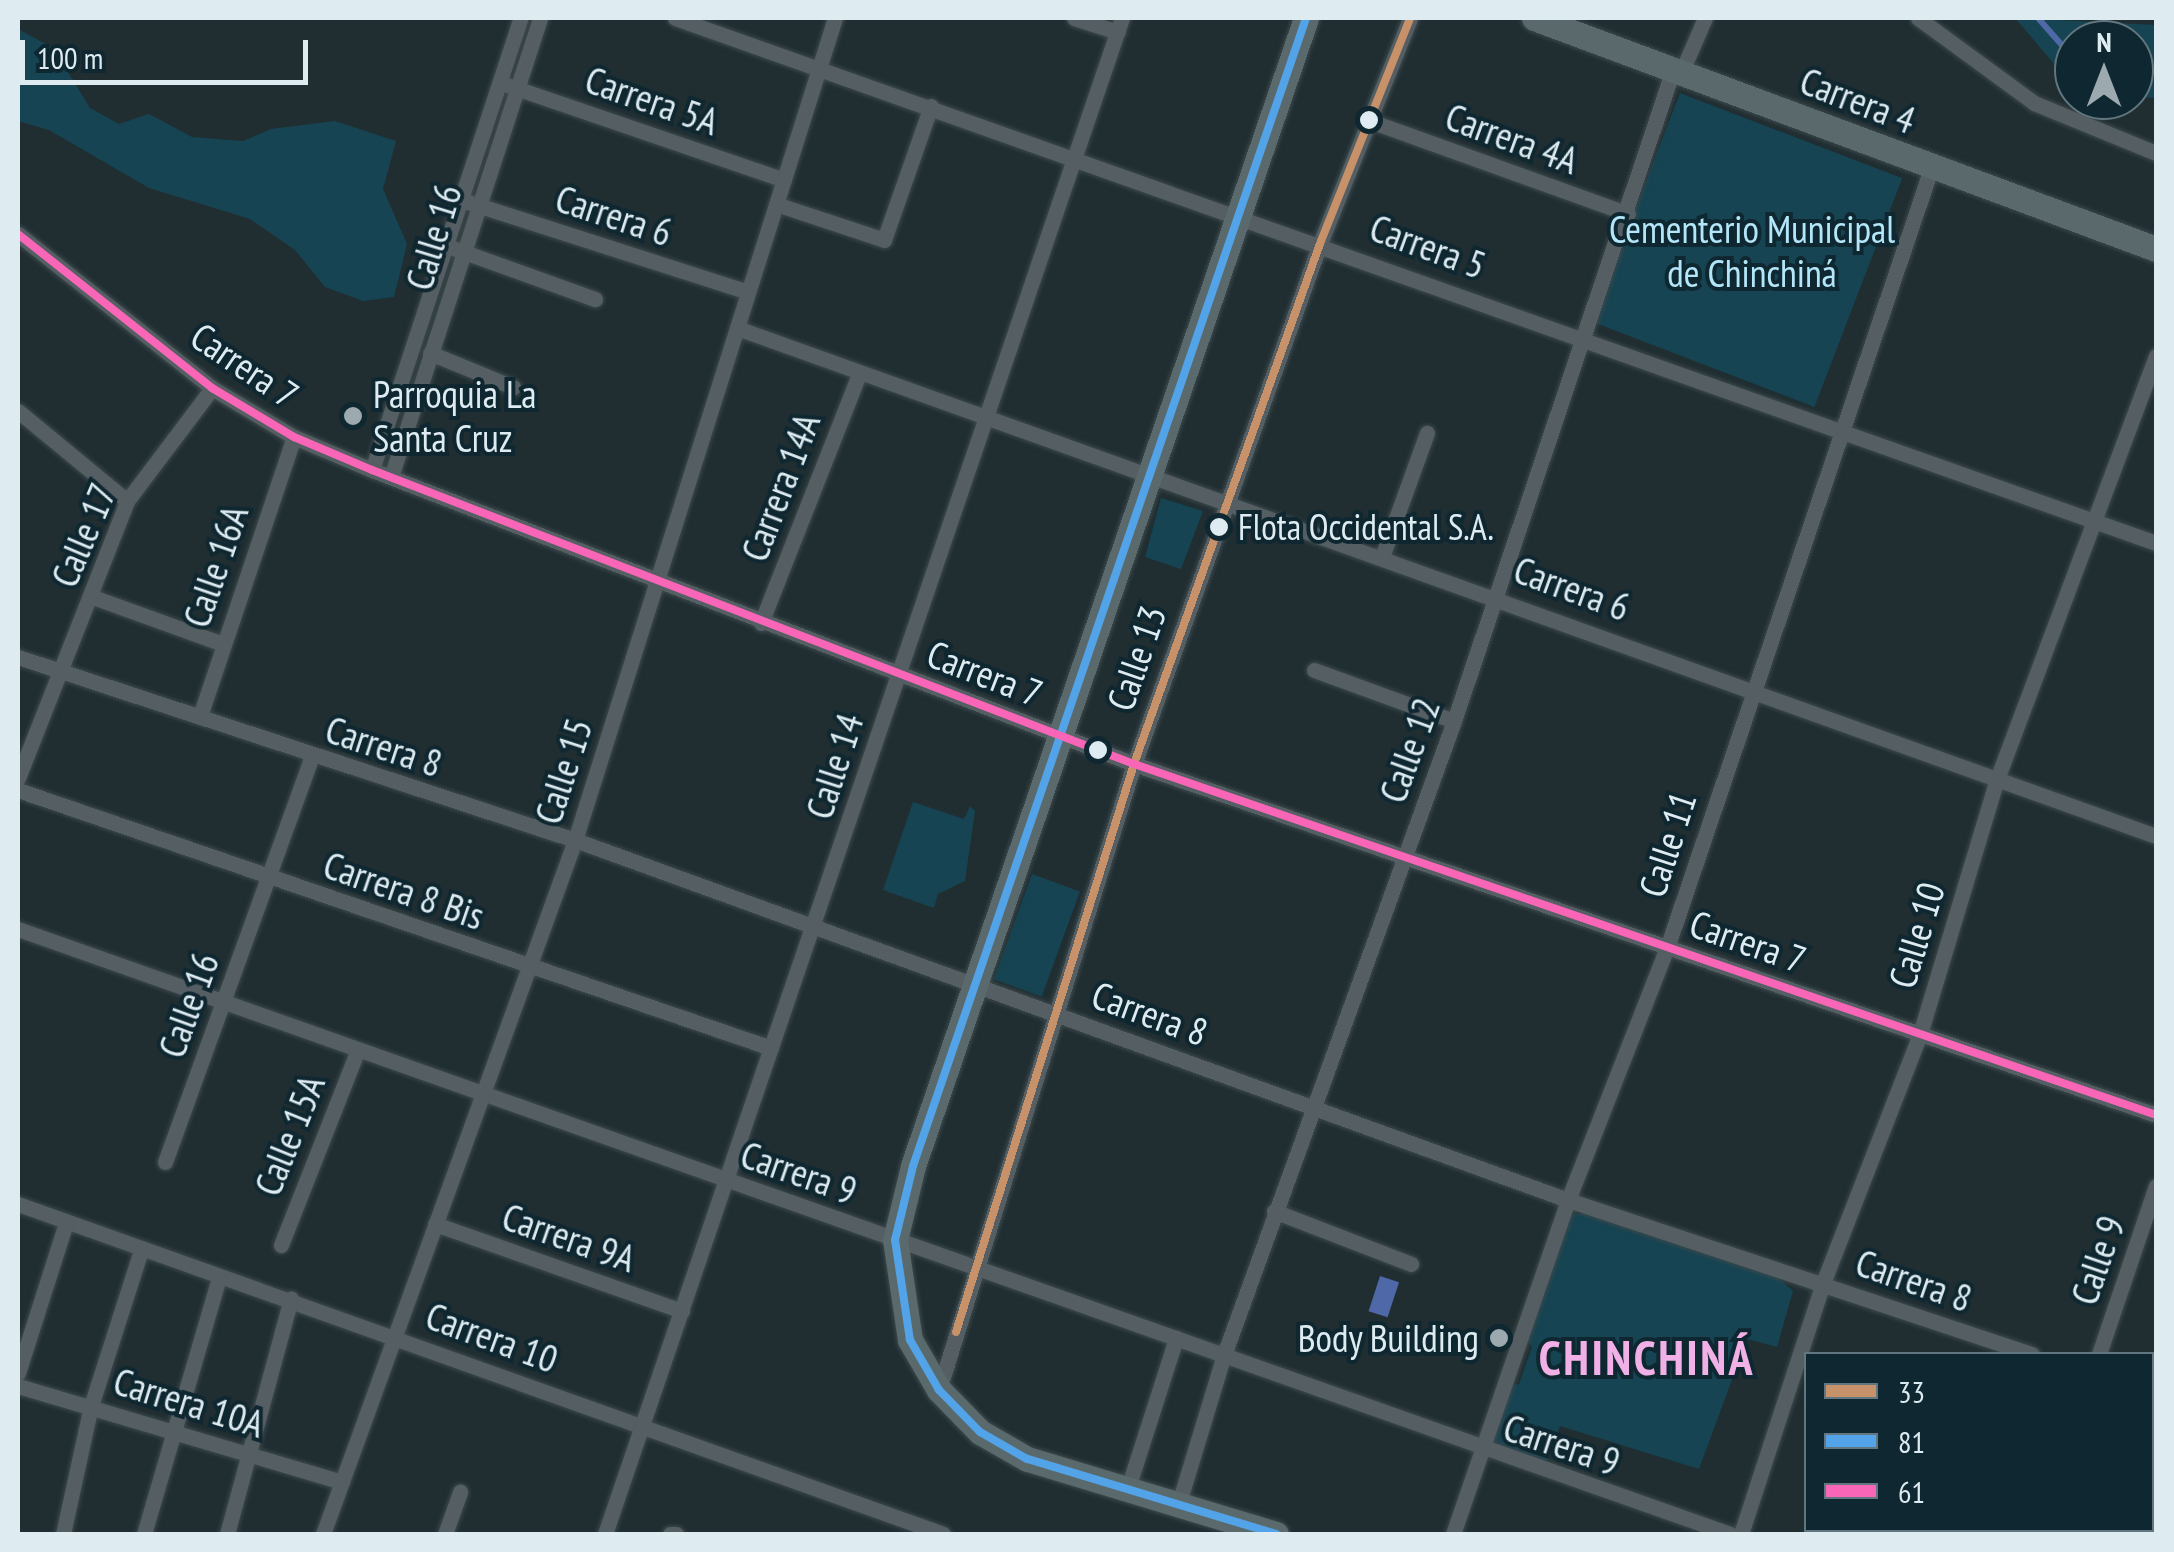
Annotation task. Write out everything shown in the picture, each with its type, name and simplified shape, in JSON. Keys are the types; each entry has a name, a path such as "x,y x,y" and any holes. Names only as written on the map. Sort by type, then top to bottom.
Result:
{"main road":[{"path":"1276,1534 1003,1448 939,1390 903,1319 895,1240 1058,736 1306,18"},
{"name":"Carrera 4","path":"1534,18 1931,169 2156,249"}],"street":[{"name":"Calle 16","path":"372,470 521,18"},
{"name":"Calle 16","path":"391,478 540,18"},
{"name":"Carrera 5","path":"675,18 1320,241 1841,426 2156,543"},
{"name":"Calle 15","path":"322,1534 575,840 835,18"},
{"path":"1074,18 1120,24"},
{"name":"Calle 13","path":"939,1390 1134,764 1320,241 1373,122 1410,18"},
{"name":"Calle 12","path":"1178,1506 1224,1355 1311,1104 1454,721 1676,71 1705,18"},
{"path":"1918,18 2034,103 2156,153"},
{"name":"Calle 14","path":"606,1534 1120,24"},
{"name":"Carrera 5A","path":"499,82 784,180"},
{"path":"776,204 884,240 931,106"},
{"name":"Carrera 4A","path":"1373,122 1628,214"},
{"name":"Calle 11","path":"1453,1534 1568,1200 1667,948 1931,169"},
{"name":"Carrera 6","path":"459,200 748,292"},
{"name":"Carrera 7","path":"18,234 212,388 294,436 391,478 1134,764 2156,1115"},
{"path":"444,246 595,299"},
{"name":"Carrera 6","path":"737,328 1148,477 1754,687 2156,836"},
{"path":"430,353 514,387"},
{"name":"Calle 10","path":"1741,1534 1823,1283 1920,1034 1997,778 2098,522 2156,356"},
{"name":"Carrera 14A","path":"761,623 859,374"},
{"name":"Calle 17","path":"18,778 59,670 93,597 127,501 212,388"},
{"path":"18,411 127,501"},
{"path":"1382,557 1426,433"},
{"name":"Calle 16A","path":"200,716 294,436"},
{"path":"93,597 222,644"},
{"name":"Carrera 8","path":"18,657 312,757 575,840 1568,1200 2026,1352"},
{"path":"1314,670 1454,721"},
{"name":"Calle 16","path":"165,1162 312,757"},
{"name":"Carrera 8 Bis","path":"18,790 771,1048"},
{"name":"Carrera 9","path":"18,928 222,1006 976,1267 1480,1451 1730,1534"},
{"name":"Calle 15A","path":"281,1244 358,1050"},
{"name":"Calle 9","path":"2101,1352 2156,1186"},
{"name":"Carrera 10","path":"18,1204 642,1426 897,1527 943,1534"},
{"path":"1274,1211 1411,1264"},
{"path":"18,1374 66,1223"},
{"name":"Carrera 9A","path":"436,1224 682,1311"},
{"path":"64,1534 91,1406 141,1250"},
{"path":"144,1534 170,1428 219,1277"},
{"path":"227,1534 246,1452 291,1299"},
{"path":"1127,1490 1176,1338"},
{"name":"Carrera 10A","path":"18,1386 342,1482"},
{"path":"445,1534 460,1492"}],"green space":[{"path":"2015,18 2055,20 2054,64"},
{"path":"2154,25 2156,25 2154,98"},
{"path":"18,29 53,48 90,108 119,124 149,114 192,137 243,141 271,129 335,121 396,141 383,189 407,244 394,297 363,301 325,287 295,250 250,219 149,188 49,130 18,121"},
{"name":"Cementerio Municipal de Chinchiná","path":"1680,93 1902,178 1814,407 1592,322"},
{"path":"1161,498 1203,511 1181,569 1145,557"},
{"path":"913,802 964,819 970,806 975,811 965,881 938,894 934,908 883,890"},
{"path":"1032,874 1080,891 1042,997 994,979"},
{"path":"1594,1212 1778,1277 1793,1291 1777,1347 1747,1339 1699,1469 1560,1426 1547,1463 1499,1448 1493,1438 1507,1386 1519,1384 1532,1347 1523,1335 1568,1215"}],"water":[{"path":"1380,1276 1399,1282 1388,1317 1369,1311"}],"waterway":[{"path":"2038,18 2054,36"}],"transit line":[{"name":"81","path":"1276,1534 1027,1459 980,1432 939,1390 910,1340 895,1240 913,1166 1306,18"},
{"name":"33","path":"956,1332 1134,764 1321,241 1410,18"},
{"name":"61","path":"18,234 212,388 294,437 372,470 1134,764 2156,1115"}],"place":[{"name":"Parroquia La Santa Cruz","path":"353,416"},
{"name":"Flota Occidental S.A.","path":"1219,527"},
{"name":"Body Building","path":"1499,1338"}],"district":[{"name":"CHINCHINÁ","path":"1647,1358"}]}
